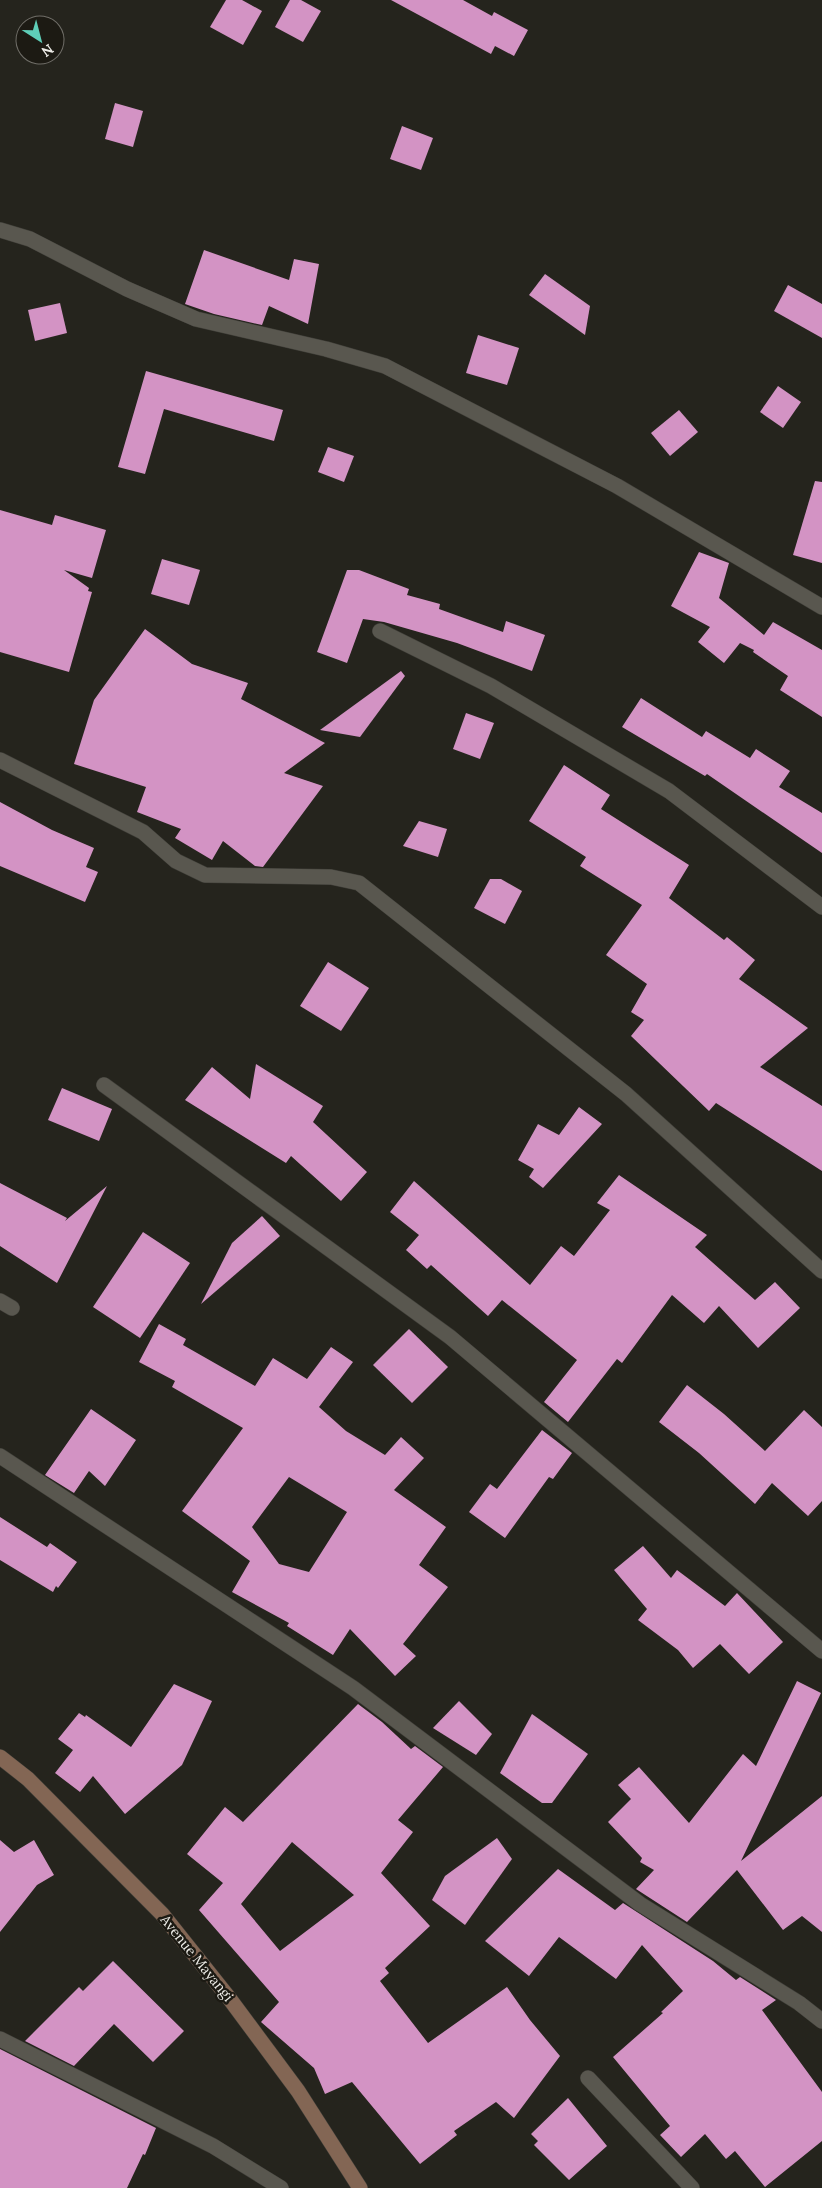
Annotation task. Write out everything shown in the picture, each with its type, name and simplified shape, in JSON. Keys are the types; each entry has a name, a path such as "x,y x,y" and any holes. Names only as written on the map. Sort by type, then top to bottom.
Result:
{"street":[{"path":"0,230 30,239 127,289 196,319 326,349 385,366 617,486 822,606"},
{"path":"380,631 491,686 669,791 822,907"},
{"path":"0,760 143,832 176,860 205,874 331,877 358,883 626,1094 822,1271"},
{"path":"104,1084 450,1337 822,1650"},
{"path":"0,1456 353,1688 640,1904 799,2003 822,2021"},
{"name":"Avenue Mayangi","path":"0,1757 28,1779 162,1914 229,1998 298,2091 360,2188"},
{"path":"0,2039 213,2146 281,2188"},
{"path":"588,2078 692,2188"}],"building":[{"path":"226,0 242,0 262,11 243,45 210,27"},
{"path":"290,0 301,0 321,11 303,42 275,27"},
{"path":"391,0 463,0 492,16 494,12 528,30 514,56 495,46 491,54"},
{"path":"115,103 143,111 133,147 105,139"},
{"path":"402,126 433,138 421,170 390,159"},
{"path":"204,250 289,280 294,259 319,264 308,324 269,306 262,325 214,314 185,304"},
{"path":"545,274 590,306 585,335 529,295"},
{"path":"788,285 822,304 822,338 774,311"},
{"path":"60,303 67,333 35,341 28,310"},
{"path":"478,335 519,348 507,385 466,373"},
{"path":"146,371 283,410 274,441 164,409 145,474 118,467"},
{"path":"778,386 801,402 783,428 760,412"},
{"path":"679,410 698,432 670,456 651,433"},
{"path":"328,447 354,456 344,482 318,472"},
{"path":"815,481 822,482 822,563 793,555"},
{"path":"0,510 52,525 55,515 106,530 92,578 64,570 89,588 88,591 92,592 69,672 0,652"},
{"path":"699,552 729,563 719,598 764,635 773,622 822,650 822,717 780,690 788,676 753,652 754,650 740,643 724,663 698,642 710,627 671,606"},
{"path":"162,559 200,570 189,605 151,594"},
{"path":"347,570 359,570 409,589 407,595 440,604 439,609 503,632 506,621 545,635 532,671 457,643 384,622 363,619 347,663 317,652"},
{"path":"145,629 192,664 248,683 241,699 325,743 284,773 323,786 263,867 255,866 223,841 212,860 175,838 181,829 137,812 146,787 74,764 94,700"},
{"path":"401,671 405,676 360,737 320,730"},
{"path":"641,698 702,737 706,731 750,758 756,749 790,771 779,787 822,813 822,853 707,774 705,776 622,727"},
{"path":"466,713 494,723 480,759 453,749"},
{"path":"564,765 610,795 601,809 689,865 669,898 724,940 727,937 755,960 739,979 808,1028 760,1067 822,1106 822,1171 716,1103 709,1111 631,1036 644,1020 631,1012 647,984 606,955 642,905 580,866 586,857 529,821"},
{"path":"0,802 52,830 94,848 86,867 98,872 85,902 0,866"},
{"path":"419,821 447,829 438,857 403,846"},
{"path":"490,879 501,879 522,891 505,924 474,908"},
{"path":"328,962 369,988 341,1031 300,1006"},
{"path":"256,1064 323,1106 313,1122 367,1172 341,1201 291,1156 286,1163 185,1100 212,1067 250,1099"},
{"path":"62,1088 112,1109 99,1141 48,1120"},
{"path":"579,1107 602,1124 543,1188 529,1177 534,1169 518,1160 538,1124 559,1135"},
{"path":"619,1175 707,1235 695,1247 755,1300 775,1282 800,1308 758,1348 719,1306 704,1323 672,1295 622,1363 617,1359 568,1422 544,1402 577,1360 502,1300 488,1316 431,1265 427,1269 406,1250 419,1235 390,1212 414,1181 530,1285 561,1246 574,1256 610,1210 597,1203"},
{"path":"0,1183 67,1218 65,1221 107,1186 57,1283 0,1246"},
{"path":"262,1216 280,1236 201,1304 232,1243"},
{"path":"143,1232 190,1263 140,1338 93,1307"},
{"path":"159,1324 186,1339 183,1345 255,1386 273,1358 307,1379 331,1347 353,1362 319,1407 346,1431 385,1455 401,1437 424,1458 394,1490 446,1527 419,1565 448,1587 403,1644 416,1656 395,1676 350,1629 333,1655 287,1626 289,1623 232,1592 250,1561 182,1511 243,1428 172,1387 175,1381 139,1362","holes":["289,1477 347,1512 309,1572 279,1564 252,1527"]},
{"path":"409,1329 448,1367 412,1403 373,1365"},
{"path":"687,1385 724,1414 765,1451 804,1410 822,1427 822,1501 808,1516 772,1483 755,1504 699,1453 659,1422"},
{"path":"91,1409 136,1440 105,1486 89,1471 74,1493 45,1475"},
{"path":"542,1430 572,1453 553,1479 549,1477 505,1538 469,1512 490,1484 497,1489"},
{"path":"0,1517 47,1547 50,1543 77,1562 53,1592 0,1560"},
{"path":"643,1546 671,1578 677,1570 725,1606 737,1593 783,1642 749,1674 720,1644 693,1668 678,1650 638,1620 647,1609 614,1570"},
{"path":"797,1681 821,1693 741,1861 822,1796 822,1932 802,1916 783,1930 737,1870 687,1922 636,1889 654,1870 640,1862 642,1858 608,1822 631,1799 618,1785 639,1767 689,1823 743,1754 756,1766"},
{"path":"174,1684 212,1701 182,1765 125,1814 93,1776 80,1792 55,1773 73,1750 58,1739 79,1713 85,1717 86,1715 131,1747"},
{"path":"459,1701 492,1734 476,1755 433,1728"},
{"path":"358,1704 382,1722 411,1749 415,1746 443,1767 398,1820 413,1832 381,1873 430,1926 385,1968 389,1973 380,1981 428,2043 507,1987 530,2020 560,2056 514,2118 496,2102 454,2131 457,2135 420,2164 352,2082 325,2094 314,2068 261,2022 279,2002 199,1910 223,1883 187,1854 225,1807 243,1822","holes":["292,1842 354,1895 280,1951 241,1904"]},
{"path":"532,1714 588,1754 552,1803 542,1803 500,1773"},
{"path":"497,1838 512,1859 465,1925 432,1900 445,1876"},
{"path":"0,1840 14,1852 34,1840 54,1875 37,1885 0,1932"},
{"path":"558,1869 615,1910 623,1903 713,1961 736,1980 740,1977 776,2000 762,2010 822,2092 822,2141 765,2187 735,2151 726,2159 705,2134 681,2157 660,2135 670,2126 613,2057 663,2013 661,2012 683,1991 642,1945 616,1979 559,1937 529,1976 485,1941"},
{"path":"113,1961 184,2031 153,2062 114,2024 74,2066 25,2041 79,1987 83,1991"},
{"path":"0,2049 156,2128 145,2155 143,2154 127,2188 0,2188"},
{"path":"568,2098 607,2146 569,2180 534,2145 538,2141 531,2134"}]}
